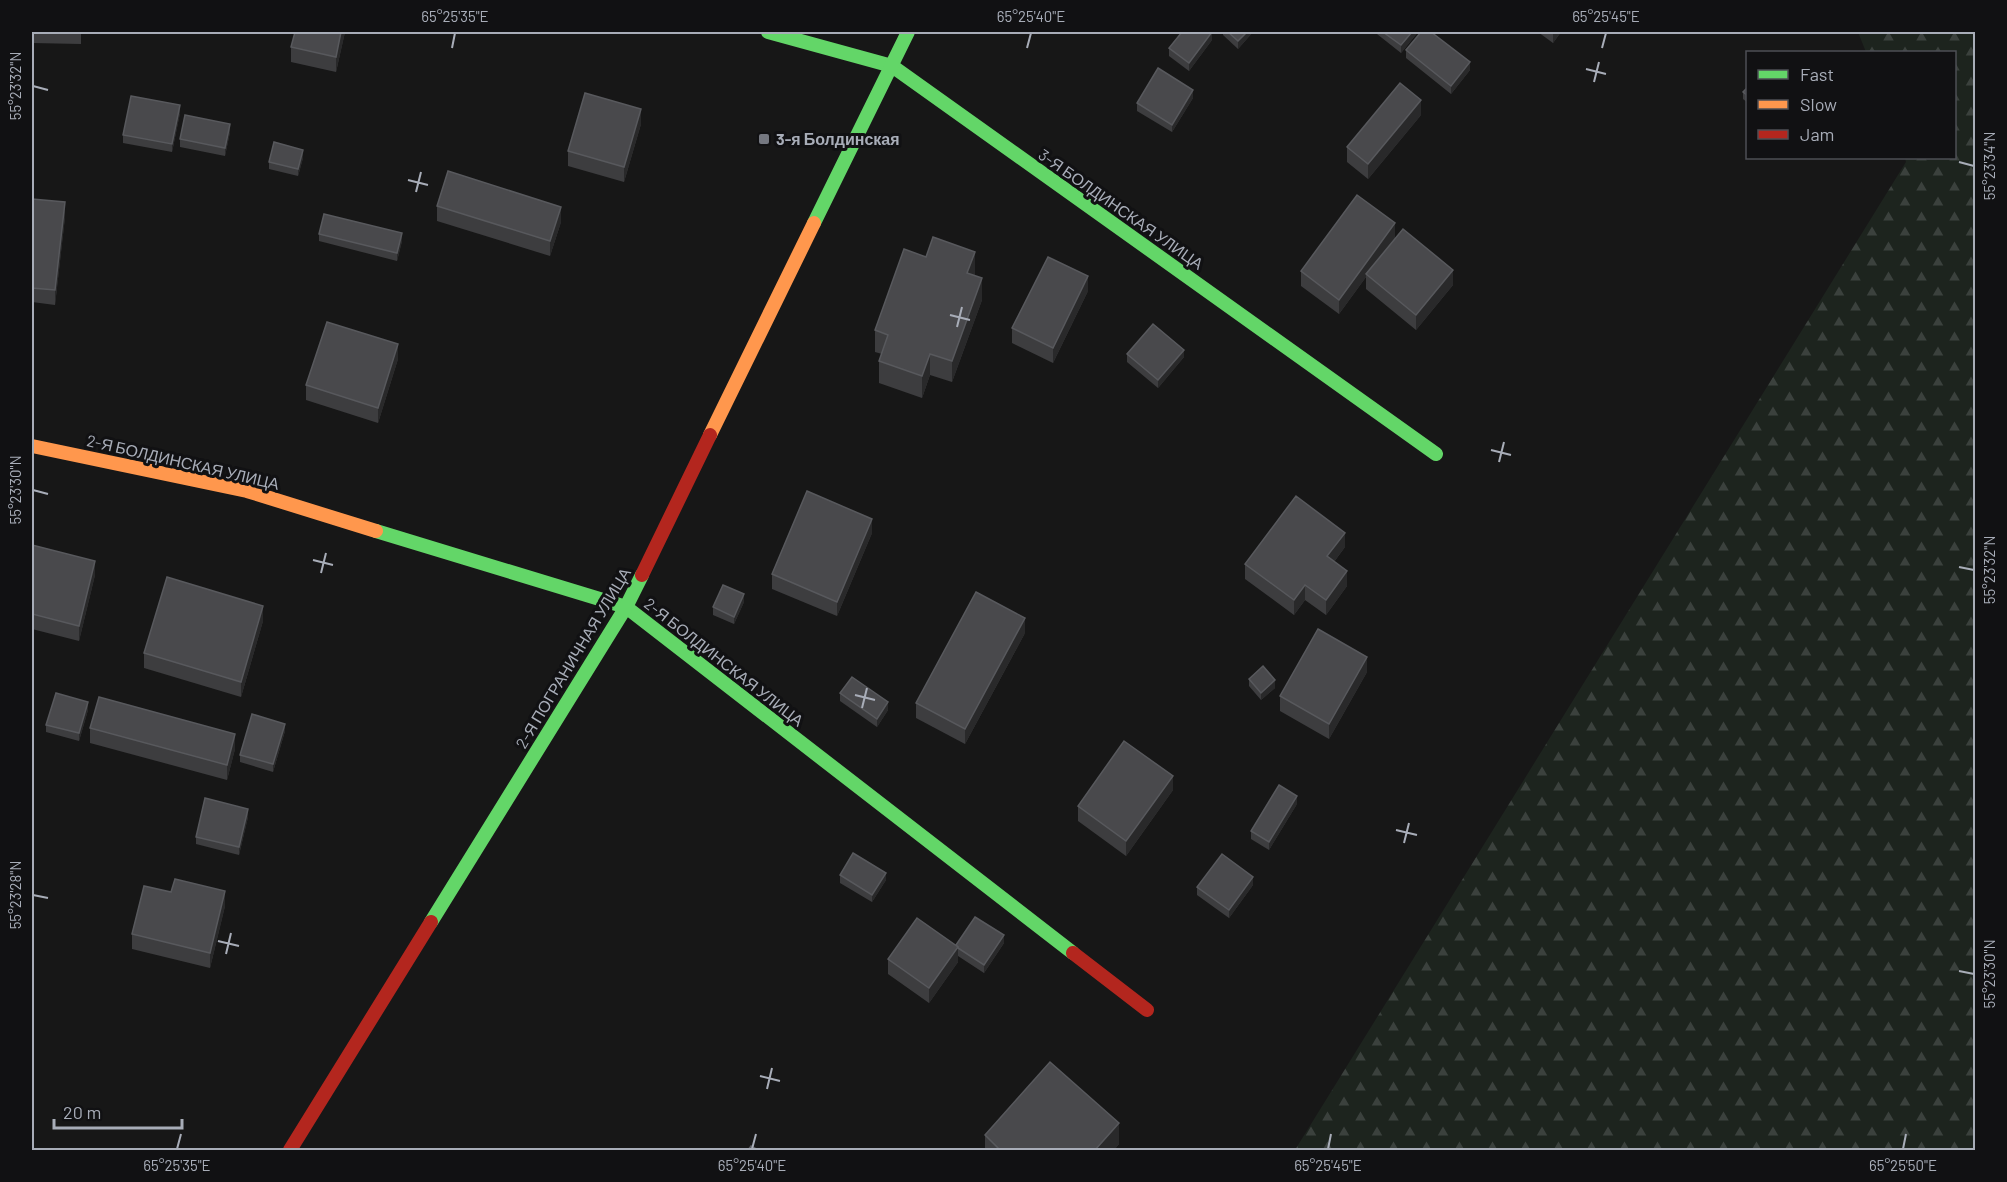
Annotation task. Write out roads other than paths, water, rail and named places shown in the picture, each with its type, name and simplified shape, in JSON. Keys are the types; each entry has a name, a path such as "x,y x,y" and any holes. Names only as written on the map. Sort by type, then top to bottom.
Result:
{"street":[{"name":"3-Я БОЛДИНСКАЯ УЛИЦА","path":"768,32 892,66 1436,454"},
{"name":"2-Я ПОГРАНИЧНАЯ УЛИЦА","path":"290,1150 626,607 908,32"},
{"name":"2-Я БОЛДИНСКАЯ УЛИЦА","path":"32,446 247,490 626,607 1147,1010"}],"place":[{"name":"3-я Болдинская","path":"764,139"}]}
